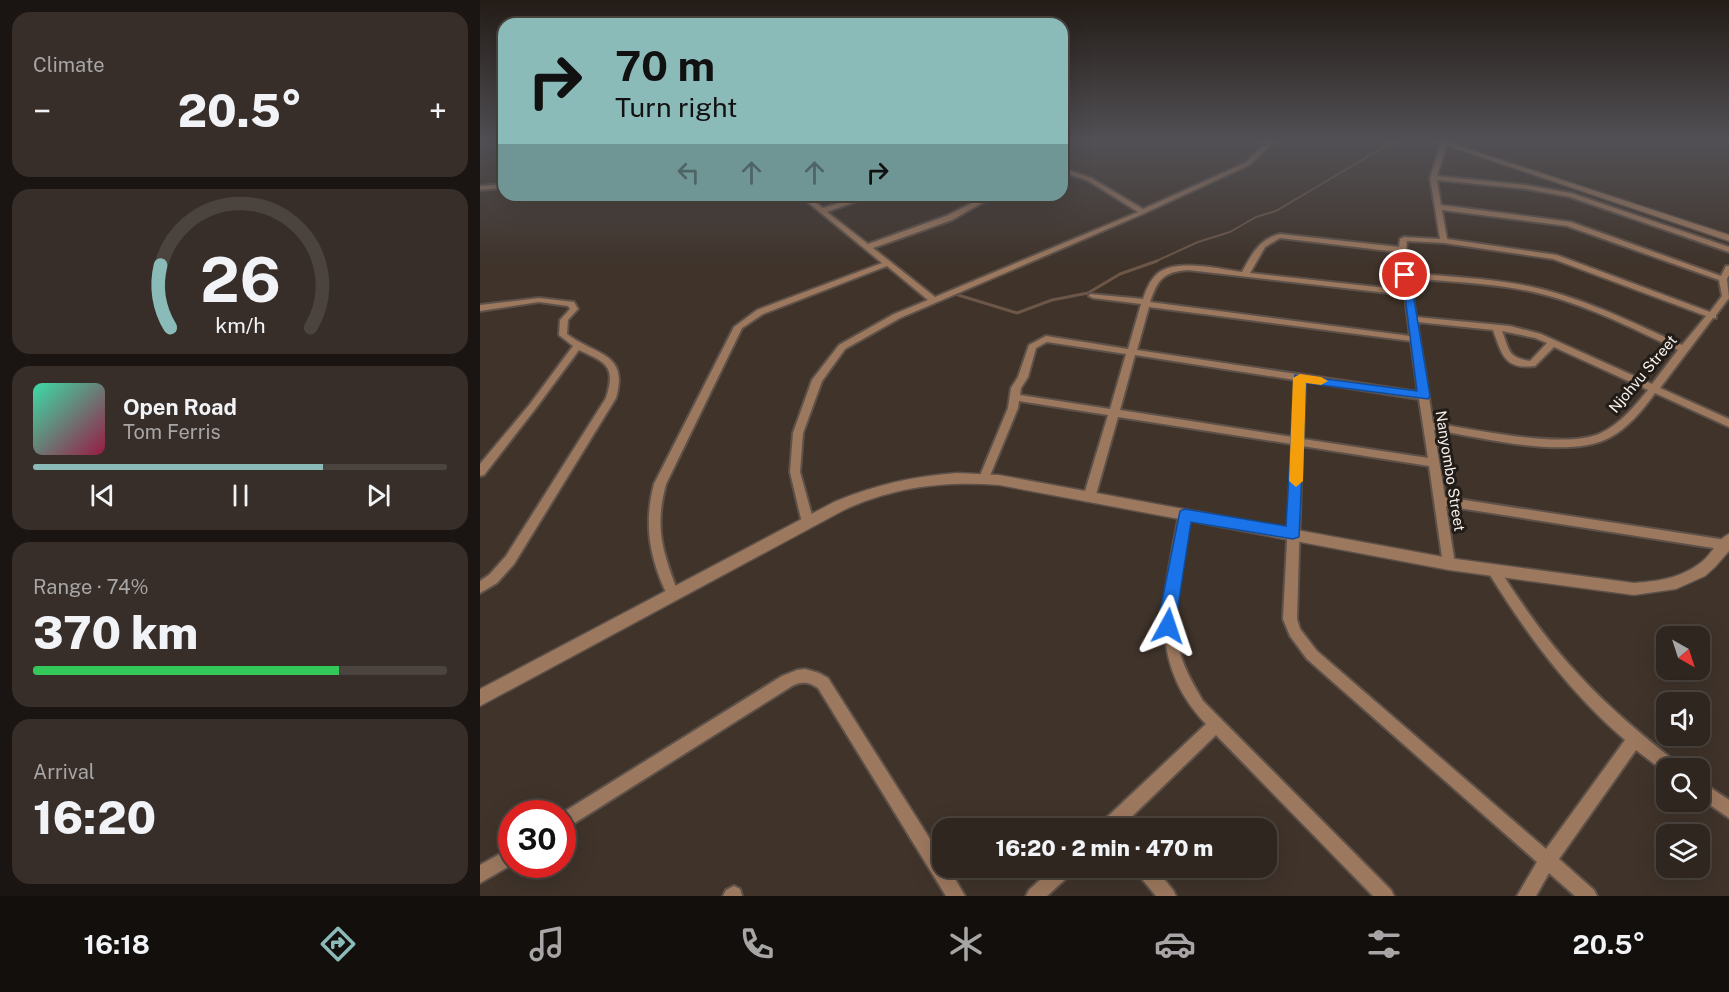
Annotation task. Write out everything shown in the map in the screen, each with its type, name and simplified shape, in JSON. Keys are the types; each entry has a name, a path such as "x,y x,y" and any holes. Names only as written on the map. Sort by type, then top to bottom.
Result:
{"street":[{"path":"1095,183 1143,212"},
{"path":"807,523 796,485 794,459 798,433 817,381 835,354 850,341 934,300 1143,212 1206,183"},
{"path":"1434,183 1444,241"},
{"path":"1483,183 1571,195 1729,250"},
{"path":"1563,183 1729,238"},
{"path":"480,188 498,186"},
{"path":"810,201 934,300"},
{"path":"822,211 853,201"},
{"path":"867,247 949,218 982,201"},
{"path":"1437,207 1568,224 1723,279"},
{"path":"1245,274 1262,245 1269,239 1280,236 1402,250 1402,241 1407,238 1444,241 1567,260 1713,316"},
{"name":"Nanyombo Street","path":"1402,250 1449,564"},
{"path":"673,595 655,545 652,526 655,499 660,484 734,331 760,312 888,263"},
{"path":"1089,498 1146,303 1154,280 1167,270 1188,268 1408,293"},
{"name":"Njohvu Street","path":"1428,426 1554,442 1590,441 1614,430 1634,412 1713,316 1726,296 1723,279 1729,268"},
{"path":"1405,275 1539,291 1580,305 1684,350"},
{"path":"1093,296 1415,339"},
{"path":"480,308 539,300 571,304 573,309 564,320 563,335 613,366 616,373 615,388 510,560 493,579 480,588"},
{"path":"1412,319 1524,332 1552,342 1729,423"},
{"path":"1497,328 1507,356 1526,365 1532,364 1552,342"},
{"path":"984,478 1028,356 1032,347 1040,340 1046,339 1424,396"},
{"path":"480,472 578,345"},
{"path":"1300,378 1290,619 1302,644 1588,896"},
{"path":"1015,397 1434,463"},
{"path":"480,698 861,496 897,485 931,479 984,478 1293,533 1449,564 1634,589 1657,588 1690,580 1704,570 1727,542"},
{"path":"1440,501 1727,542"},
{"path":"1185,515 1168,611 1170,641 1175,665 1187,690 1216,725 1385,896"},
{"path":"1494,571 1522,617 1557,664 1604,712 1659,758"},
{"path":"576,814 801,674 814,677 823,683 956,896"},
{"path":"1119,818 1216,725"},
{"path":"1526,896 1548,860 1635,739"},
{"path":"1710,796 1729,810"},
{"path":"480,875 498,864"},
{"path":"1035,896 1054,878"},
{"path":"1152,878 1167,896"}],"waterway":[{"path":"1154,262 1198,242 1230,232 1256,217 1276,211 1324,183"},
{"path":"958,295 1017,313 1052,300 1088,293 1120,274 1154,262"}],"slow traffic":[{"path":"1296,481 1300,378 1321,381"}],"route":[{"path":"1168,626 1168,611 1185,515 1293,533 1300,378 1424,396 1405,275"}]}
